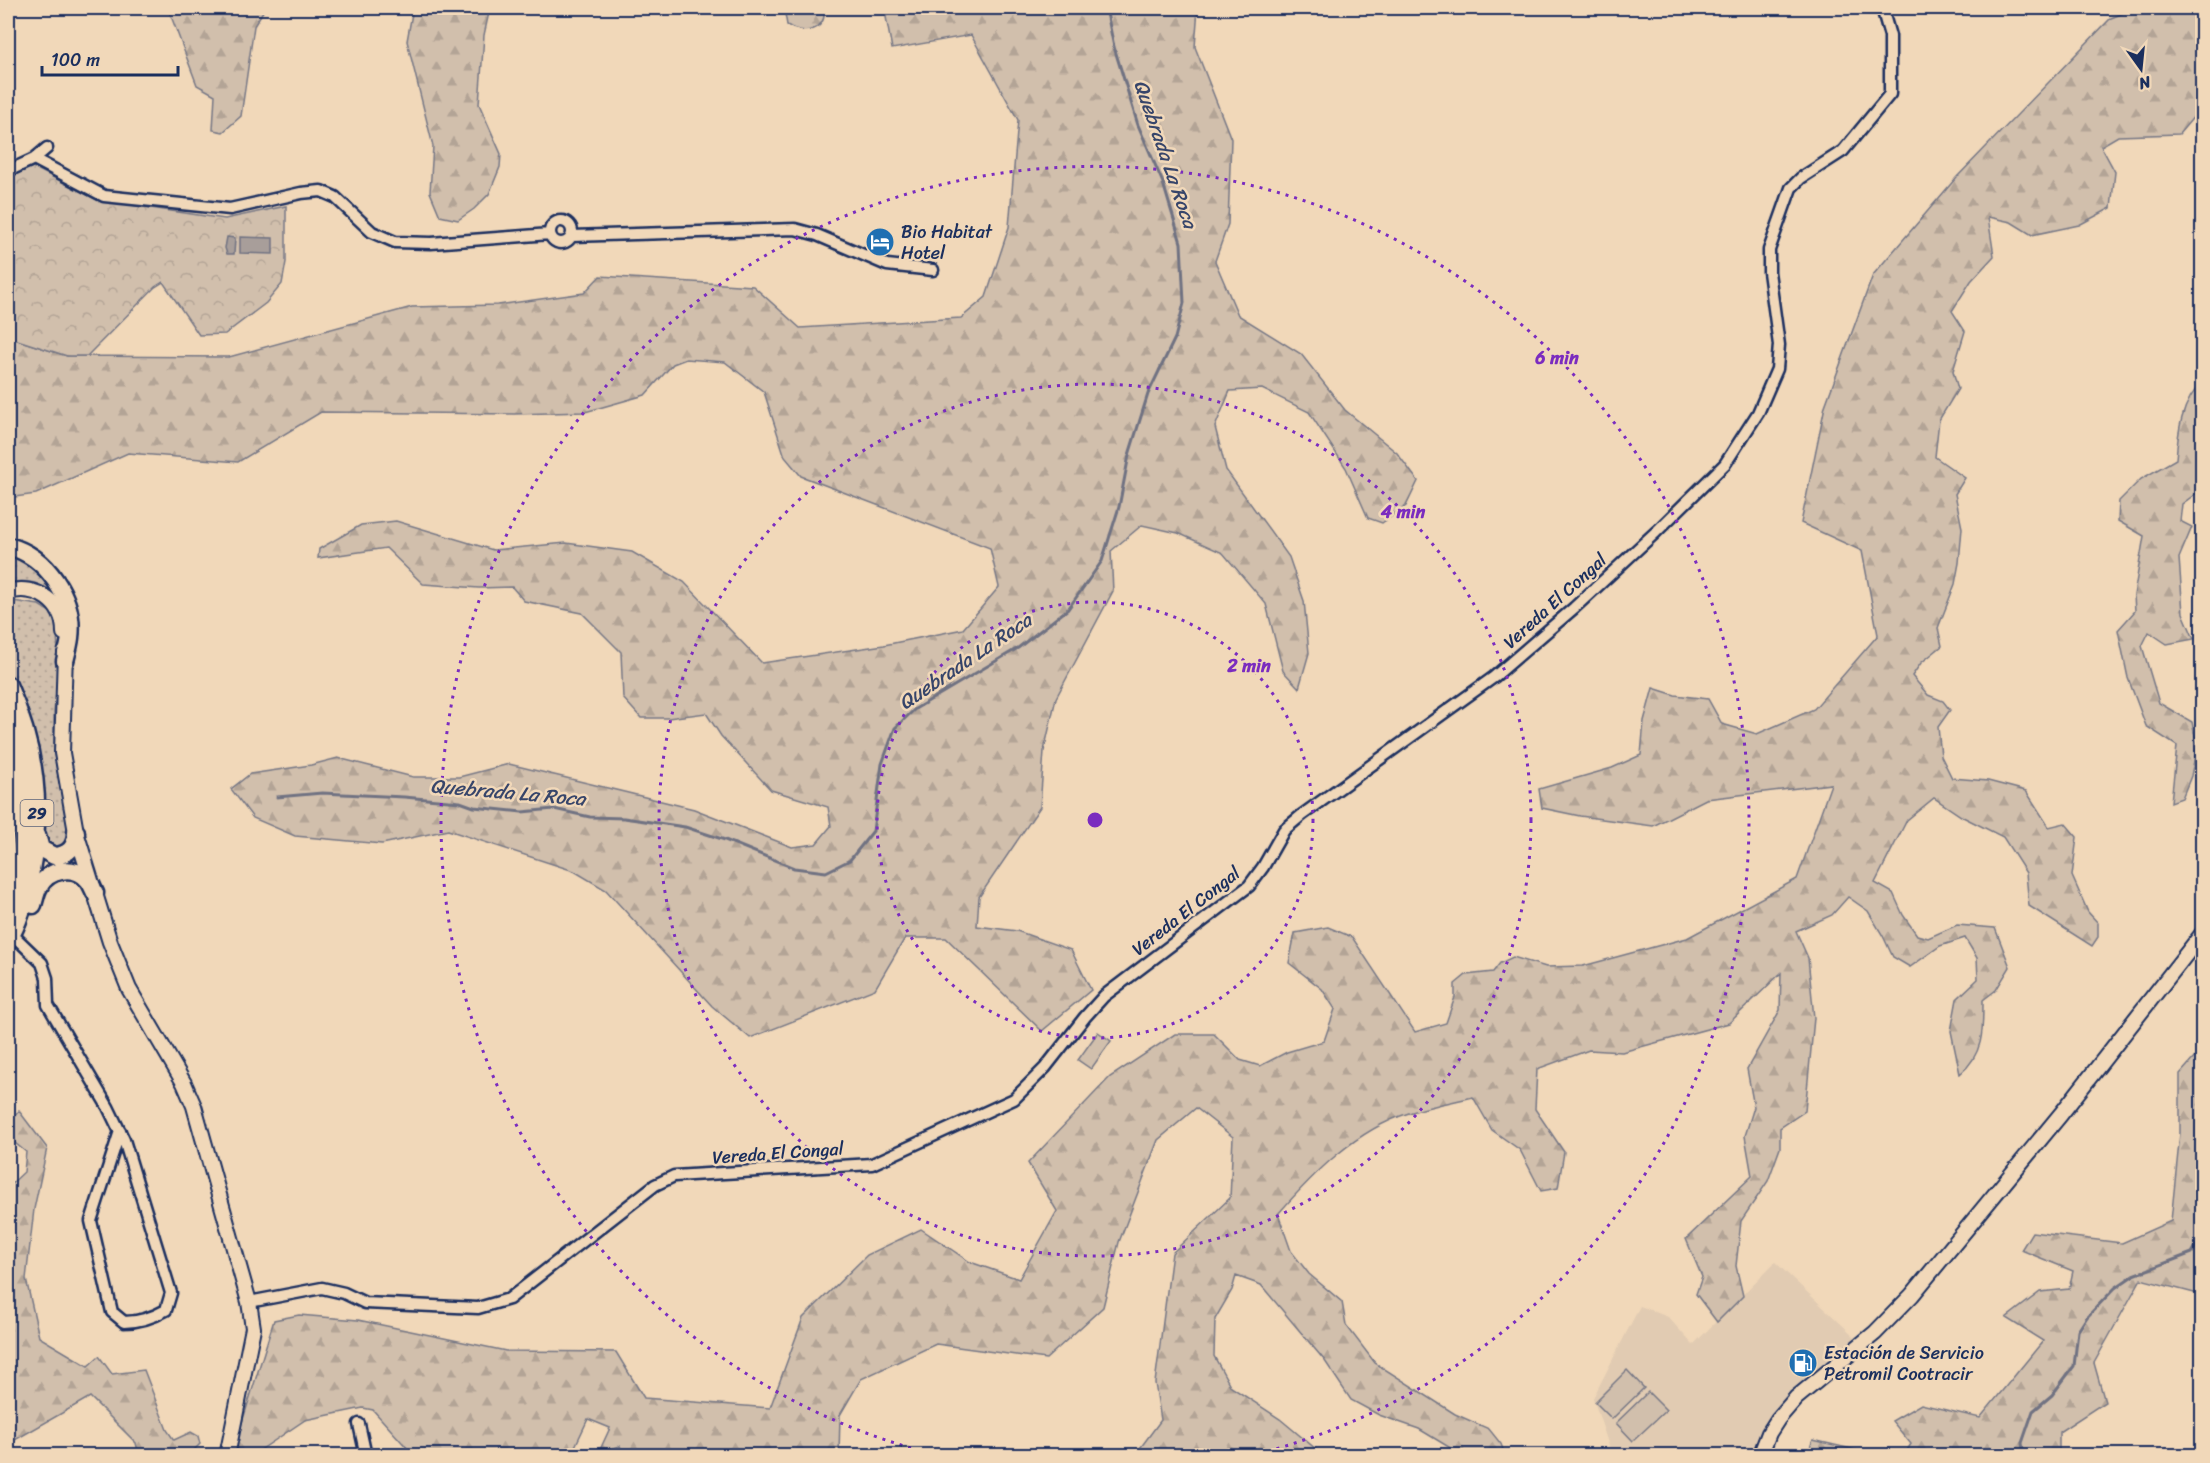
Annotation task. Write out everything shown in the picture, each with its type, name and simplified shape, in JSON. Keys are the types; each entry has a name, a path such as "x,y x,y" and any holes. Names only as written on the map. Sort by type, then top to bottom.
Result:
{"highway":[{"path":"8,546 33,558 52,577 65,597 70,615 70,638 65,661"},
{"name":"29","path":"8,685 30,747 36,793 37,835 28,885 12,938"},
{"name":"29","path":"8,721 18,759 23,813 19,862 8,903"},
{"path":"37,835 41,849 54,856 68,852 73,846 76,832"},
{"path":"8,953 12,938 31,912 39,887 49,876 61,871 72,871 88,880 95,893"}],"main road":[{"path":"8,592 32,590 45,595 51,600 64,623 62,753 76,832 110,942 129,989 184,1083 194,1106 249,1302 253,1328 232,1428 230,1451"},
{"path":"1760,1455 1769,1433 1796,1398 1875,1333 1912,1295 2068,1106 2202,934"}],"street":[{"name":"Vereda El Congal","path":"249,1302 322,1288 344,1293 365,1303 478,1308 509,1299 655,1185 674,1176 872,1164 1014,1099 1045,1068 1104,996 1249,886 1263,867 1284,830 1494,676 1574,608 1725,464 1758,413 1777,369 1779,345 1769,272 1769,250 1791,188 1800,178 1843,151 1890,94 1890,36 1882,8"},
{"path":"8,171 34,159 47,148"},
{"path":"34,159 104,196 230,209 301,193 321,191 335,197 372,232 395,242 431,243 550,234"},
{"path":"550,234 554,225 563,222 570,225 572,236"},
{"path":"550,234 560,243 572,236 795,229 817,235 887,265 933,270"},
{"path":"12,938 42,963 47,978 48,1005 120,1131 171,1293 166,1310 154,1317 135,1322 124,1322 112,1312 91,1221 120,1131"},
{"path":"359,1424 366,1455"}],"shaded area":[{"path":"227,237 235,238 234,254 227,254 225,248"},
{"path":"240,237 273,238 273,254 240,253"},
{"path":"1775,1262 1855,1337 1846,1350 1769,1421 1751,1455 1612,1455 1593,1398 1640,1306 1668,1317 1693,1345"}],"green space":[{"path":"168,8 265,8 254,26 241,116 223,132 213,130 215,95 197,85"},
{"path":"413,8 490,8 484,35 479,104 501,154 500,167 489,194 474,209 458,220 440,216 430,192 433,146 407,41"},
{"path":"784,8 824,8 824,16 822,22 813,29 800,30 787,25"},
{"path":"889,8 1198,8 1195,47 1231,139 1228,224 1215,261 1238,315 1301,354 1345,410 1397,453 1418,481 1406,506 1382,523 1368,518 1346,468 1309,412 1262,389 1230,391 1215,427 1226,470 1289,557 1304,601 1309,653 1299,688 1283,671 1266,604 1223,553 1178,533 1142,525 1111,551 1113,591 1056,698 1044,751 1040,807 979,897 977,926 1017,931 1071,950 1091,990 1042,1031 946,938 905,938 875,989 750,1038 712,1006 606,890 574,871 448,830 382,844 295,836 253,818 231,789 250,774 311,765 338,758 413,777 459,777 509,764 694,809 792,847 816,844 831,826 828,807 771,790 721,736 706,713 668,718 641,718 623,698 621,652 582,613 524,601 512,587 479,588 423,584 386,548 318,558 319,549 361,525 396,521 493,550 566,543 632,552 684,582 762,663 884,645 963,629 999,587 990,548 801,476 785,457 764,392 725,362 686,359 673,364 645,395 585,412 514,414 321,412 238,462 128,453 36,494 8,498 8,337 67,356 229,357 412,307 498,305 584,293 600,276 753,286 800,328 961,318 986,297 1009,227 1018,120 971,35 892,49 886,17"},
{"path":"2136,8 2202,8 2202,107 2179,134 2118,136 2101,146 2115,172 2111,208 2079,225 2032,235 2011,222 1988,217 1994,256 1971,281 1952,311 1965,331 1953,371 1958,389 1939,420 1935,457 1965,478 1955,494 1962,528 1959,563 1955,584 1938,628 1942,646 1921,663 1912,676 1928,695 1943,701 1950,710 1938,727 1941,756 1952,778 1988,781 2026,791 2049,827 2065,823 2077,837 2072,876 2088,912 2098,923 2098,937 2092,946 2029,906 2026,873 2003,837 1961,816 1934,798 1907,820 1875,883 1893,893 1903,915 1917,935 1928,938 1957,925 1995,928 2010,967 1996,990 1983,1000 1982,1031 1978,1050 1960,1074 1951,1031 1957,999 1978,979 1977,958 1965,938 1940,946 1910,967 1893,957 1868,911 1848,897 1832,915 1796,931 1808,958 1814,1018 1805,1111 1780,1128 1780,1148 1768,1181 1741,1221 1736,1266 1743,1296 1717,1322 1696,1294 1702,1277 1686,1239 1752,1176 1745,1136 1754,1107 1747,1069 1780,1010 1781,973 1729,1023 1622,1052 1589,1050 1537,1069 1535,1109 1564,1152 1558,1188 1541,1191 1520,1150 1492,1130 1473,1097 1409,1113 1371,1130 1337,1154 1278,1214 1291,1251 1309,1274 1342,1302 1346,1325 1375,1363 1455,1414 1489,1429 1501,1444 1505,1455 1471,1455 1457,1452 1419,1429 1379,1415 1351,1400 1325,1361 1261,1285 1236,1276 1232,1290 1215,1319 1214,1356 1231,1387 1280,1419 1317,1450 1318,1455 1135,1455 1161,1420 1155,1383 1172,1253 1230,1198 1233,1137 1196,1108 1158,1140 1119,1242 1103,1307 1046,1359 936,1344 861,1379 840,1415 839,1455 777,1456 735,1451 729,1456 625,1456 620,1446 598,1454 610,1428 588,1419 571,1455 410,1455 409,1450 373,1410 363,1408 305,1420 256,1453 238,1450 236,1442 274,1320 299,1315 358,1320 506,1351 616,1352 644,1398 770,1408 803,1318 867,1255 921,1229 970,1262 1019,1279 1057,1211 1028,1163 1110,1077 1175,1034 1214,1034 1240,1060 1260,1066 1287,1052 1324,1041 1335,1009 1322,989 1289,963 1295,933 1328,927 1352,937 1415,1032 1446,1023 1455,997 1455,984 1466,975 1493,972 1500,963 1513,957 1546,967 1583,966 1687,938 1797,879 1831,784 1706,799 1653,826 1580,816 1542,808 1539,789 1612,768 1641,755 1644,721 1653,688 1675,695 1708,699 1722,724 1757,734 1814,709 1878,635 1862,551 1801,523 1825,406 1873,275 1956,178 2111,18"},
{"path":"33,167 97,200 225,219 286,206 286,262 282,284 266,303 225,334 199,335 163,282 155,287 87,356 67,356 8,337 8,177"},
{"path":"2202,383 2202,489 2182,504 2180,521 2192,527 2179,558 2183,613 2194,639 2167,644 2149,632 2142,646 2159,703 2192,722 2197,746 2191,776 2182,798 2171,802 2177,746 2146,726 2128,678 2118,630 2135,611 2134,595 2144,536 2118,521 2119,501 2141,479 2176,459 2185,408 2195,390"},
{"path":"8,551 29,560 58,597 34,583 22,581 8,583"},
{"path":"8,602 39,605 50,612 56,621 59,663 54,712 54,754 69,834 64,843 59,846 43,841 21,703 8,673"},
{"path":"1098,1032 1111,1041 1091,1069 1078,1060"},
{"path":"2202,1049 2202,1295 2141,1279 2094,1363 2105,1402 2059,1432 2059,1455 1904,1455 1911,1444 1892,1421 1921,1404 1980,1418 2043,1341 2006,1318 2040,1292 2069,1289 2073,1271 2021,1250 2032,1232 2122,1243 2171,1221 2180,1133 2180,1074"},
{"path":"19,1111 47,1148 34,1209 26,1279 39,1337 88,1366 99,1356 112,1374 144,1370 167,1430 174,1440 191,1432 198,1436 200,1444 189,1455 139,1455 136,1443 90,1397 8,1444 8,1187 24,1172 26,1152 15,1143 12,1119"},
{"path":"1627,1370 1644,1388 1612,1419 1595,1402"},
{"path":"1648,1392 1666,1410 1633,1441 1616,1423"},
{"path":"1813,1440 1877,1455 1807,1455"}],"waterway":[{"name":"Quebrada La Roca","path":"277,797 322,793 460,802 474,807 522,812 554,809 590,817 624,818 685,827 725,840 794,868 826,872 850,860 873,831 882,764 895,728 915,709 1018,648 1068,609 1102,561 1119,507 1129,455 1148,394 1175,338 1184,303 1181,243 1163,183 1138,125 1114,47 1106,8"},
{"path":"2024,1456 2022,1443 2033,1411 2052,1395 2074,1366 2078,1331 2087,1317 2115,1288 2134,1275 2192,1253 2202,1236"}],"place":[{"name":"Bio Habitat Hotel","path":"880,242"},
{"name":"Estación de Servicio Petromil Cootracir","path":"1803,1363"}]}
